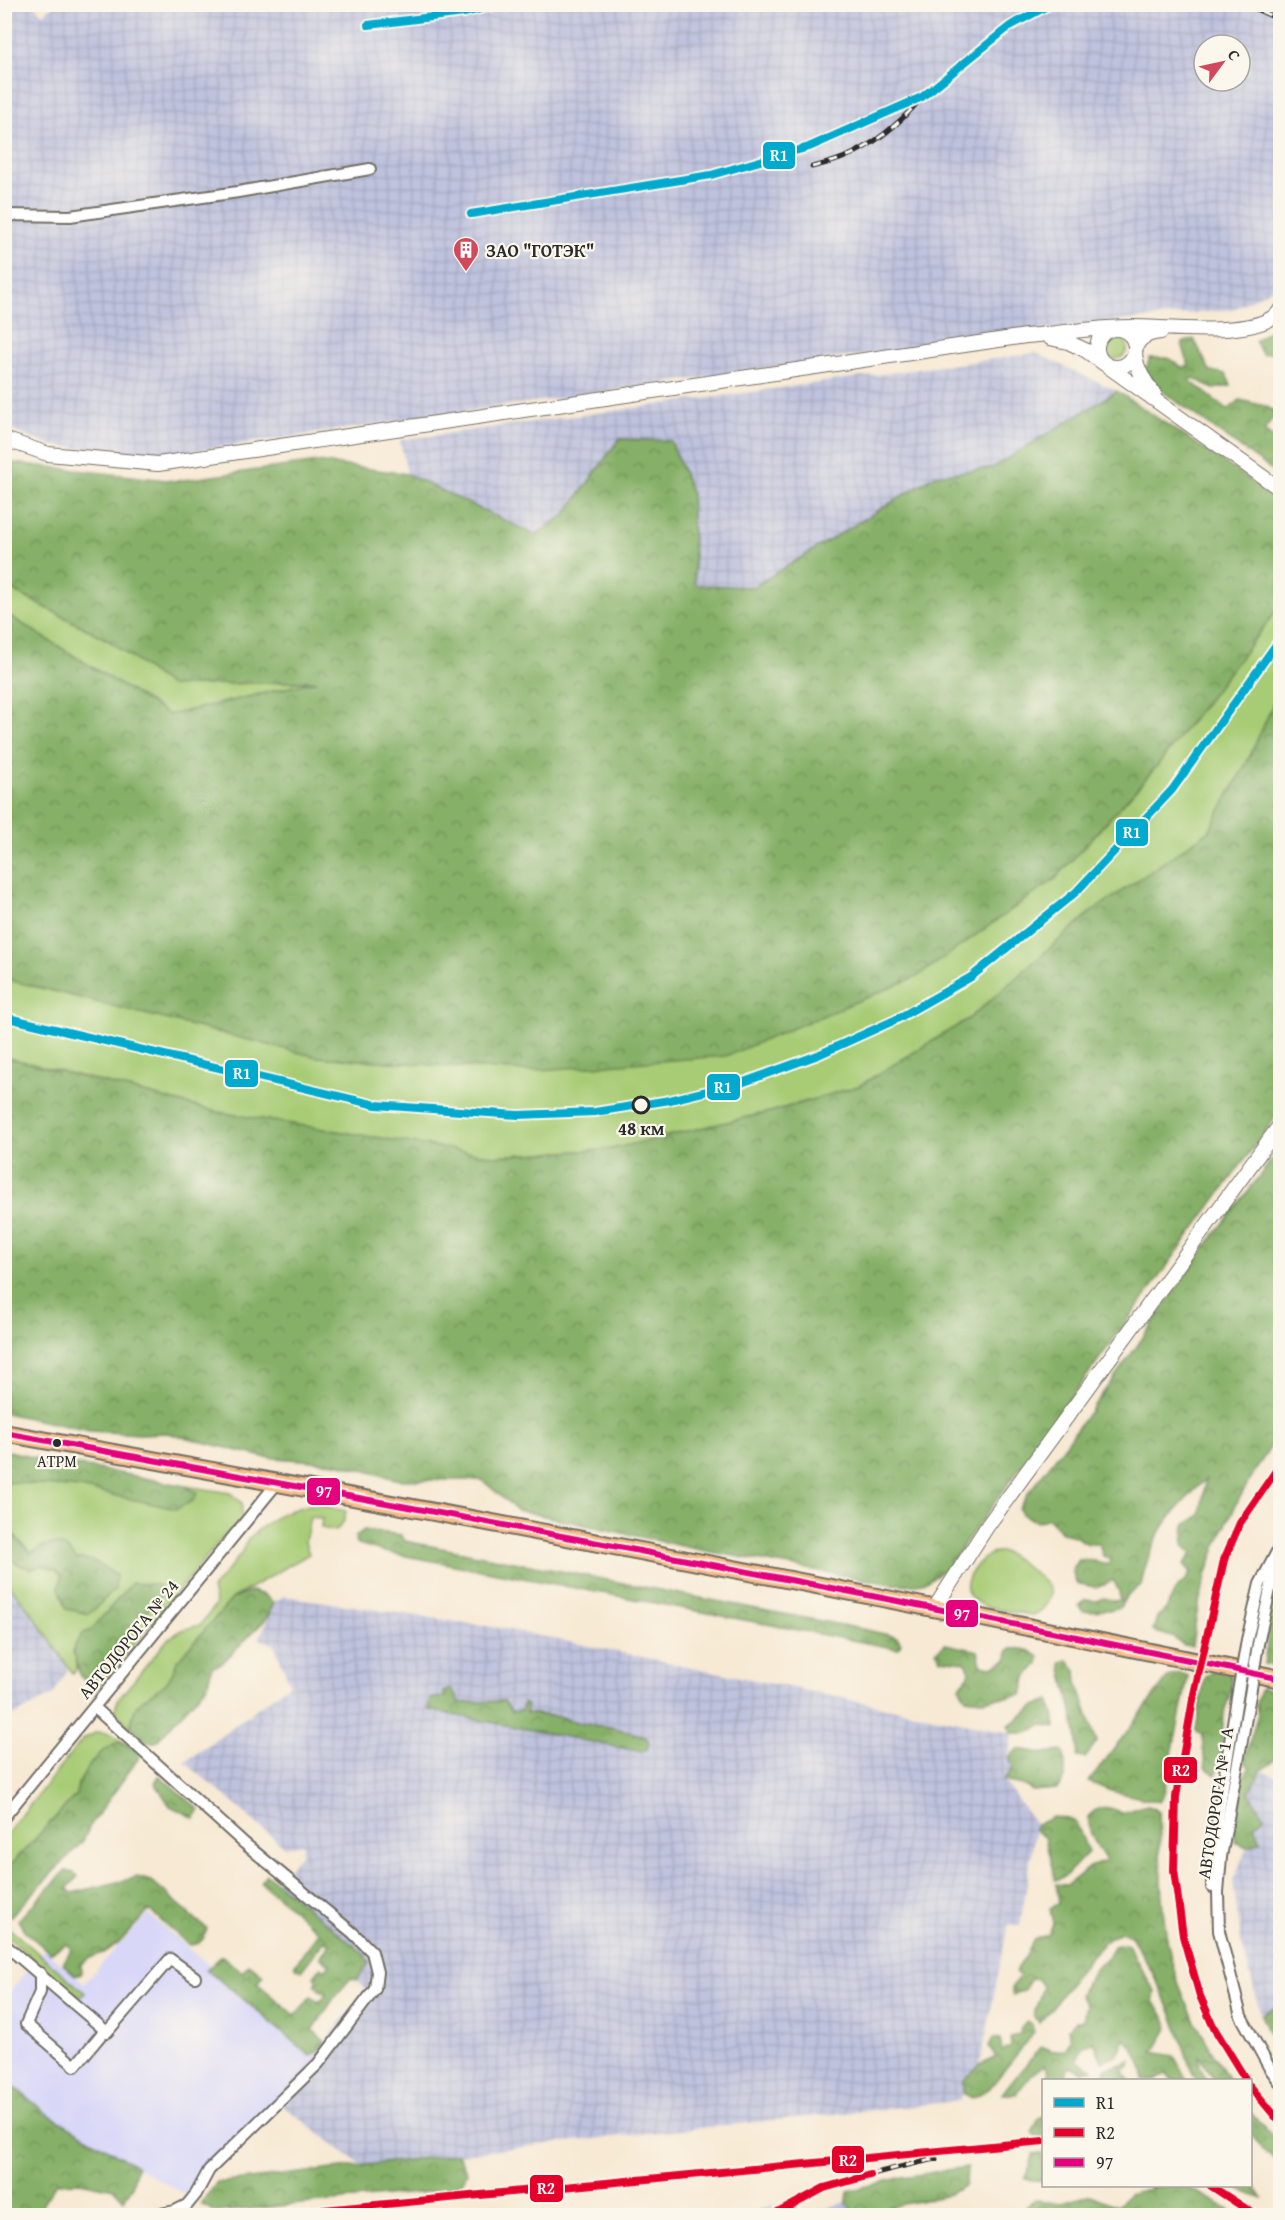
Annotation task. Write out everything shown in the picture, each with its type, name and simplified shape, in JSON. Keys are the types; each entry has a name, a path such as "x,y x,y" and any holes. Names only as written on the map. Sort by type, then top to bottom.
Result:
{"highway":[{"path":"4,1433 278,1482 1056,1632 1281,1679"}],"street":[{"path":"4,214 70,216 238,192 370,169"},
{"path":"4,439 48,454 158,464 1026,336 1115,328 1247,327 1263,324 1275,317 1281,310"},
{"path":"1165,405 1142,378 1135,363 1134,353 1132,338 1123,330 1115,328 1104,333 1097,344 1098,353 1104,363 1113,366 1122,365 1130,360 1134,353 1140,341 1148,334 1184,329"},
{"path":"1026,336 1068,342 1080,347 1281,489"},
{"path":"934,1609 988,1525 1281,1125"},
{"name":"АВТОДОРОГА № 24","path":"4,1817 278,1482"},
{"path":"1253,1642 1260,1584 1281,1546"},
{"path":"1219,1931 1212,1891 1212,1854 1238,1692 1281,1552"},
{"name":"АВТОДОРОГА № 1 А","path":"1253,1642 1250,1695 1221,1857 1218,1892 1219,1931 1241,2016 1269,2067 1281,2082"},
{"path":"94,1707 244,1842 353,1934 372,1952 377,1972 375,1989 318,2064 209,2170 188,2205 175,2211 150,2216"},
{"path":"4,1944 105,2030"},
{"path":"39,1973 40,1992 26,2024 75,2066 170,1959 195,1977"}],"shaded area":[{"path":"54,4 1269,5 1280,13 1280,280 1275,287 1234,309 1028,331 156,456 50,445 5,428 4,5 34,5 43,15"},
{"path":"1036,353 1117,391 992,468 936,475 753,587 695,585 691,492 619,439 565,515 535,535 407,474 400,440"},
{"path":"4,1580 31,1612 66,1665 67,1671 53,1695 5,1720"},
{"path":"284,1596 506,1629 1012,1733 1009,1756 1013,1768 1004,1781 1036,1825 1020,1926 1008,1925 980,2065 963,2080 963,2093 959,2101 574,2141 362,2166 276,2100 318,2057 318,2051 366,1989 357,1980 369,1963 363,1952 276,1882 302,1853 303,1844 284,1847 185,1762 290,1684 274,1644 259,1639 274,1603","holes":["445,1697 457,1703 486,1702 512,1712 521,1711 524,1703 526,1713 610,1727 645,1736 649,1742 645,1753 428,1710 435,1699"]},
{"path":"1261,1771 1280,1776 1280,2005 1261,2015 1241,1941 1233,1881 1247,1847 1260,1842 1253,1825 1263,1816 1249,1793"},
{"path":"148,1914 318,2057 187,2196 46,2113 5,2079 4,1999 44,1949 84,1983"},
{"path":"847,2202 854,2215 801,2216"},
{"path":"772,2205 777,2215 744,2215"}],"green space":[{"path":"1280,327 1280,351 1262,354 1255,341 1267,332"},
{"path":"1115,335 1124,338 1127,347 1124,356 1115,359 1106,356 1103,347 1106,338"},
{"path":"1194,339 1210,371 1226,374 1231,386 1213,389 1194,378 1189,380 1228,410 1240,400 1265,406 1277,412 1264,431 1274,438 1280,433 1280,476 1165,393 1145,371 1150,358 1168,358 1183,368 1189,366 1182,343"},
{"path":"1117,391 1280,500 1280,606 1156,767 1055,879 918,976 726,1056 527,1071 317,1057 5,979 5,613 169,715 317,681 170,686 108,640 5,586 5,462 176,481 318,462 407,474 535,535 565,515 619,439 671,441 691,492 695,585 753,587 936,475 992,468"},
{"path":"4,586 108,640 170,686 322,680 169,715 5,613"},
{"path":"1280,606 1280,689 1249,758 1209,831 1090,913 970,1018 859,1086 773,1111 612,1149 493,1156 217,1112 22,1061 5,1060 5,979 317,1057 527,1071 1055,879 1156,767"},
{"path":"1280,689 1280,1111 949,1565 929,1580 911,1585 892,1584 700,1550 517,1510 482,1480 399,1480 337,1463 263,1457 167,1433 89,1431 5,1413 5,1057 217,1112 493,1156 612,1149 774,1111 859,1086 970,1018 1090,913 1209,831 1249,758"},
{"path":"1280,1149 1280,1433 1248,1483 1222,1534 1203,1587 1192,1646 1184,1645 1172,1637 1153,1631 1157,1617 1166,1609 1176,1589 1191,1572 1184,1564 1192,1554 1183,1545 1185,1525 1200,1515 1206,1479 1172,1515 1156,1539 1141,1585 1126,1597 1120,1607 1109,1610 1083,1611 1079,1606 1085,1600 1098,1601 1103,1598 1120,1600 1119,1591 1113,1580 1096,1587 1087,1586 1076,1583 1072,1569 1079,1560 1110,1564 1111,1558 1103,1556 1099,1544 1088,1544 1075,1536 1063,1533 1049,1518 1037,1522 1022,1514 1019,1509 1203,1250"},
{"path":"9,1451 35,1458 56,1470 77,1465 186,1486 197,1493 193,1501 176,1509 80,1488 5,1481 5,1453"},
{"path":"5,1481 80,1488 197,1493 186,1486 230,1493 242,1503 241,1519 214,1548 96,1690 91,1685 95,1683 101,1665 164,1591 132,1583 91,1630 82,1634 73,1653 77,1664 73,1674 31,1612 5,1580 4,1557 22,1566 42,1565 56,1570 62,1576 59,1588 68,1609 89,1614 115,1589 92,1560 75,1559 45,1545 31,1553 5,1525"},
{"path":"309,1505 346,1511 344,1521 336,1531 321,1528 322,1518 310,1517 305,1542 309,1554 233,1598 177,1661 165,1684 137,1706 130,1728 115,1711 117,1701 168,1639 182,1630 200,1625 216,1605 212,1589 240,1555 248,1539 282,1513"},
{"path":"5,1529 31,1553 55,1544 66,1548 75,1559 92,1560 116,1575 115,1589 89,1614 67,1609 59,1588 62,1576 57,1570 43,1565 31,1569 5,1557"},
{"path":"364,1530 401,1535 405,1541 862,1629 897,1637 901,1643 898,1649 385,1552 355,1543 356,1536"},
{"path":"996,1552 1010,1555 1048,1586 1049,1600 1040,1611 1032,1615 998,1609 976,1601 969,1594 967,1585 971,1573 982,1560"},
{"path":"1280,1572 1280,1666 1264,1664"},
{"path":"132,1583 153,1584 162,1587 164,1591 101,1665 95,1683 91,1685 80,1676 73,1649 82,1634 91,1630"},
{"path":"251,1591 264,1595 274,1603 267,1618 221,1664 212,1667 207,1686 156,1742 146,1742 130,1728 137,1706 165,1684 177,1661 233,1598"},
{"path":"945,1644 978,1651 981,1665 992,1667 1007,1660 1008,1650 1017,1649 1025,1649 1036,1654 1039,1657 1038,1664 1026,1678 1022,1695 982,1700 966,1698 959,1687 970,1674 965,1662 941,1659 936,1651"},
{"path":"1068,1660 1076,1670 1077,1682 1097,1742 1085,1758 1077,1757 1074,1724 1061,1662"},
{"path":"1214,1670 1229,1673 1232,1684 1224,1714 1222,1752 1216,1775 1205,1767 1202,1735 1196,1730 1205,1677"},
{"path":"1179,1673 1188,1676 1164,1793 1159,1802 1111,1791 1089,1782 1169,1676"},
{"path":"1260,1688 1280,1693 1280,1750 1272,1762 1261,1771 1249,1793 1264,1817 1254,1825 1260,1842 1247,1847 1235,1842 1235,1824 1241,1800 1242,1779 1250,1767 1244,1762 1258,1714 1256,1705"},
{"path":"451,1689 458,1703 504,1701 512,1712 521,1711 524,1703 527,1706 526,1713 560,1717 583,1724 610,1727 645,1736 649,1742 647,1749 643,1752 428,1710 430,1699 445,1697 443,1692"},
{"path":"1049,1700 1056,1727 1041,1725 1028,1733 1012,1733 1008,1726 1035,1706"},
{"path":"97,1732 111,1734 134,1749 78,1783 76,1795 5,1871 5,1836 83,1739"},
{"path":"119,1742 134,1749 140,1756 90,1826 83,1841 8,1919 5,1916 5,1871 76,1795 81,1779 97,1756"},
{"path":"1018,1749 1043,1753 1063,1751 1065,1771 1063,1780 1057,1789 1032,1791 1021,1785 1004,1781 1013,1768 1009,1757"},
{"path":"160,1776 200,1810 194,1818 170,1806 155,1783"},
{"path":"1147,1805 1159,1812 1163,1913 1175,1973 1192,2015 1228,2079 1213,2079 1199,2055 1200,2067 1206,2079 1196,2079 1173,2016 1157,1980 1131,1936 1121,1932 1110,1938 1088,1959 1039,2023 1034,2015 1043,1986 1037,1978 1030,1980 1024,1990 1013,1995 1011,1988 1021,1976 1015,1972 1033,1940 1049,1934 1053,1923 1050,1909 1059,1903 1056,1884 1067,1885 1090,1867 1106,1861 1091,1835 1088,1817 1104,1807 1122,1813"},
{"path":"1053,1817 1076,1822 1088,1852 1065,1876 1055,1880 1045,1838 1034,1830 1036,1825"},
{"path":"65,1871 73,1872 78,1876 67,1889 73,1893 138,1877 153,1882 207,1929 205,1936 196,1944 189,1945 149,1910 118,1944 85,1961 81,1964 82,1973 75,1975 63,1964 71,1949 66,1944 50,1953 24,1930 18,1920"},
{"path":"266,1874 363,1953 369,1963 357,1980 351,1978 334,1998 313,2030 325,2042 318,2051 310,2056 206,1970 222,1956 242,1972 249,1964 263,1975 257,1983 295,2015 311,1997 319,2002 326,1995 314,1985 317,1980 314,1976 321,1967 325,1970 330,1964 320,1957 330,1944 325,1940 301,1971 294,1966 319,1932 260,1882"},
{"path":"4,1924 85,1993 80,1997 5,1935"},
{"path":"1128,1945 1155,1992 1153,2002 1159,2008 1169,2027 1152,2052 1174,2056 1186,2079 1171,2079 1166,2075 1157,2079 1144,2079 1139,2058 1125,2039 1117,2056 1102,2062 1094,2041 1082,2047 1077,2061 1093,2070 1083,2072 1069,2067 1063,2079 1047,2079 1048,2072 1044,2065 1031,2075 1016,2094 1002,2094 1041,2046 1051,2051 1065,2050 1071,2039 1068,2029 1076,2021 1083,2021 1086,2004 1080,1994 1114,1946"},
{"path":"1280,2005 1280,2058 1261,2015"},
{"path":"1027,2021 1032,2024 1034,2033 989,2089 972,2098 963,2093 963,2081 980,2065 996,2057 989,2046 993,2038 1000,2039 1002,2051 1011,2047 1010,2037 1020,2034 1021,2027"},
{"path":"1131,2061 1123,2071 1129,2079 1100,2079 1104,2078 1105,2069"},
{"path":"12,2085 46,2113 137,2166 132,2187 124,2200 114,2189 80,2182 56,2183 36,2215 5,2215 5,2090"},
{"path":"1252,2114 1280,2144 1280,2163 1263,2150 1252,2135"},
{"path":"1042,2116 1042,2136 1036,2137 1032,2133"},
{"path":"1042,2153 1042,2181 1025,2179 1033,2154"},
{"path":"458,2154 467,2173 459,2189 216,2212 200,2204 217,2183"},
{"path":"967,2167 966,2185 945,2196 863,2215 854,2215 847,2202 848,2191 903,2177"},
{"path":"1252,2182 1263,2199 1233,2187 1252,2187"},
{"path":"1150,2187 1187,2187 1227,2208 1234,2215 1015,2215 1034,2201 1061,2203 1090,2195 1117,2206 1129,2195 1153,2188"}],"railway":[{"path":"368,25 464,13 501,4"},
{"path":"471,214 711,175 809,147 922,97 1010,26 1051,4"},
{"path":"1245,4 1280,20"},
{"path":"812,167 841,159 875,141 918,102"},
{"path":"1245,2079 1214,2028 1200,1996 1183,1936 1174,1870 1176,1797 1194,1694 1224,1560 1240,1523 1280,1465"},
{"path":"1252,2088 1280,2122"},
{"path":"261,2216 1042,2141"},
{"path":"772,2216 791,2205 851,2180 936,2159"},
{"path":"1213,2187 1257,2216"}],"transit line":[{"name":"R1","path":"368,25 464,13 501,4"},
{"name":"R1","path":"471,214 711,175 809,147 922,97 1010,26 1051,4"},
{"name":"R1","path":"4,1017 376,1105 518,1115 595,1112 670,1100 744,1082 818,1055 895,1020 971,977 1076,892 1172,790 1280,639"},
{"name":"97","path":"4,1433 644,1552 1280,1679"},
{"name":"R2","path":"1245,2079 1214,2028 1200,1996 1183,1936 1174,1870 1176,1797 1194,1694 1224,1560 1240,1523 1280,1465"},
{"name":"R2","path":"1252,2088 1280,2122"},
{"name":"R2","path":"261,2216 1042,2141"},
{"name":"R2","path":"772,2216 824,2188 870,2175"},
{"name":"R2","path":"1213,2187 1257,2216"}],"place":[{"name":"ЗАО \"ГОТЭК\"","path":"466,273"},
{"name":"48 км","path":"641,1105"},
{"name":"АТРМ","path":"57,1443"}]}
